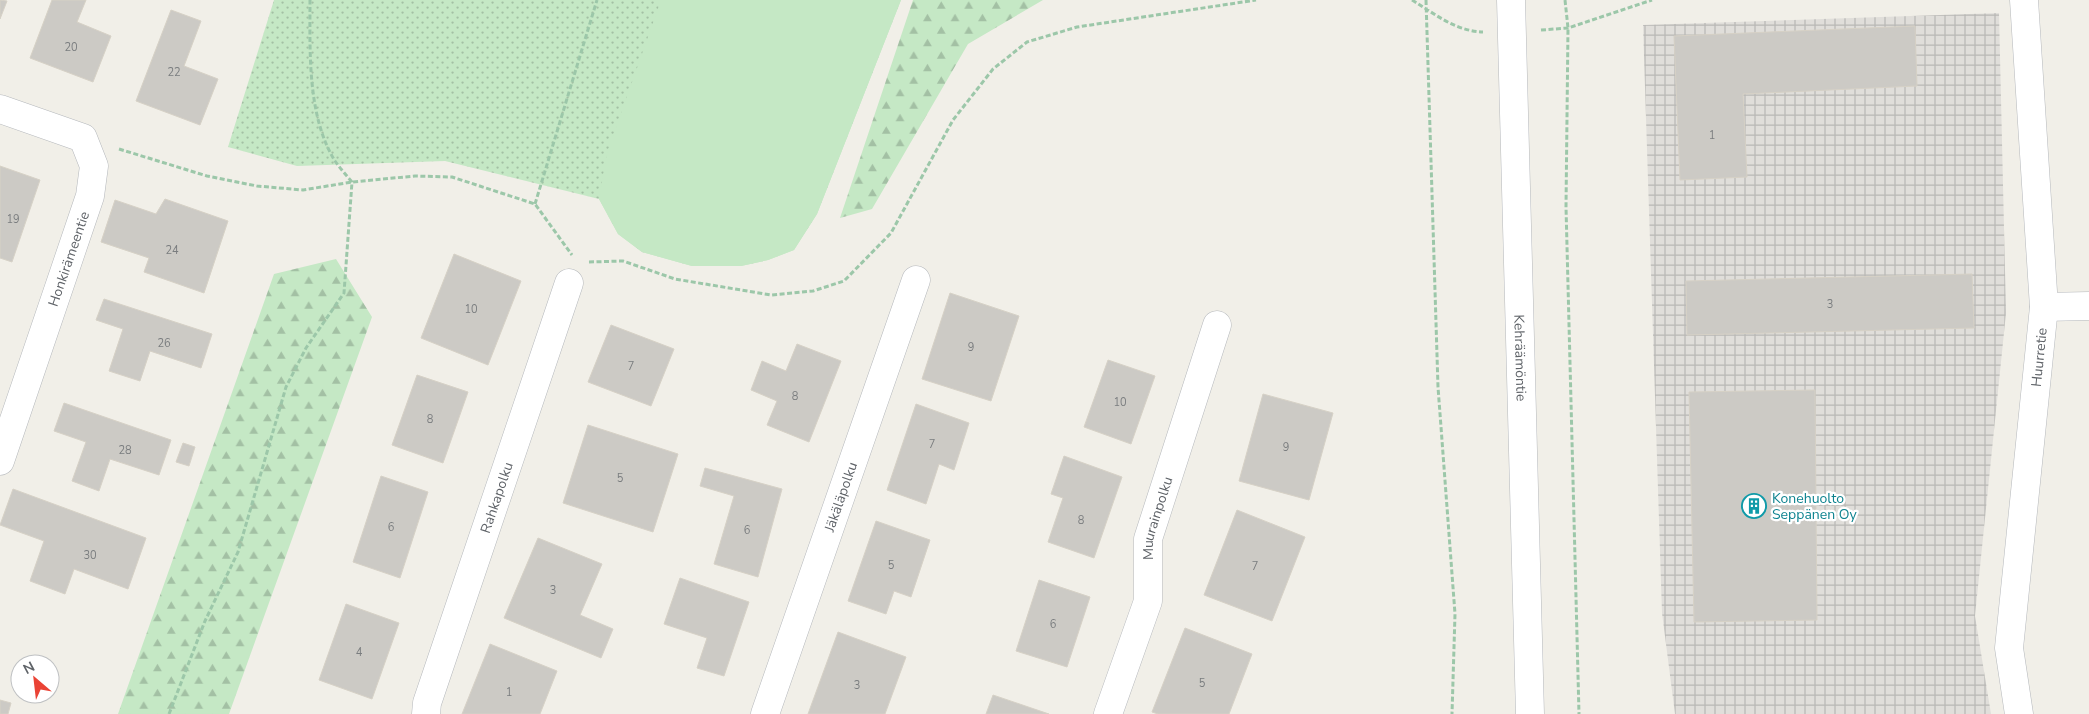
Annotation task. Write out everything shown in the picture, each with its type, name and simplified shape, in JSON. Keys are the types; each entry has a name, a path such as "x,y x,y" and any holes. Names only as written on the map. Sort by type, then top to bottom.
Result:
{"street":[{"name":"Kehräämöntie","path":"1511,0 1530,714"},
{"name":"Huurretie","path":"2019,714 2009,648 2044,307 2024,0"},
{"path":"0,109 83,138"},
{"name":"Honkirämeentie","path":"0,462 90,196 94,166 83,138"},
{"name":"Rahkapolku","path":"426,714 428,703 573,272"},
{"name":"Jäkäläpolku","path":"765,714 916,280"},
{"path":"2044,307 2089,306"},
{"name":"Muurainpolku","path":"1108,714 1148,601 1148,539 1217,325"}],"path":[{"path":"169,714 205,621 238,552 286,387 306,348 344,293 352,182 332,154 326,142 316,108 310,70 310,0"},
{"path":"535,204 598,0"},
{"path":"83,138 207,176 257,186 303,190 352,182 415,176 452,177 535,204 573,272 623,261 675,279 771,295 813,290 844,281 891,233 953,120 992,69 1027,42 1077,27 1256,0"},
{"path":"1412,0 1445,22 1471,32 1512,33 1568,28 1652,0"},
{"path":"1426,0 1438,388 1455,614 1452,714"},
{"path":"1565,0 1568,28 1566,217 1578,714"}],"shaded area":[{"path":"1999,13 2006,313 1975,616 1991,714 1675,714 1662,613 1643,25"}],"green space":[{"path":"274,0 901,0 817,214 794,250 768,260 741,266 692,266 642,252 618,234 599,199 445,161 297,166 228,147"},
{"path":"661,0 901,0 817,214 794,250 768,260 741,266 692,266 642,252 618,234 599,199 607,153"},
{"path":"913,0 1043,0 968,44 872,209 840,218"},
{"path":"336,259 372,317 229,714 118,714 274,274"}],"building":[{"path":"0,0 7,1 0,19"},
{"path":"52,0 86,0 77,22 111,36 93,82 30,58"},
{"path":"171,10 201,21 184,66 218,79 200,125 136,101"},
{"path":"1915,26 1917,86 1743,94 1747,177 1680,180 1674,36"},
{"path":"0,166 40,180 12,262 0,258"},
{"path":"165,199 228,221 204,293 144,272 149,258 101,242 115,200 156,214"},
{"path":"454,254 521,281 488,365 421,338"},
{"path":"1972,274 1974,328 1687,335 1686,281"},
{"path":"950,293 1019,316 991,401 922,379"},
{"path":"104,299 212,334 201,368 150,351 140,381 109,371 123,329 96,320"},
{"path":"611,325 674,349 651,406 588,382"},
{"path":"797,344 841,361 809,442 767,425 777,401 751,390 762,361 786,371"},
{"path":"1108,360 1155,376 1131,444 1084,427"},
{"path":"417,375 468,392 443,463 392,445"},
{"name":"Konehuolto Seppänen Oy","path":"1815,390 1817,620 1694,622 1689,392"},
{"path":"1263,394 1333,413 1309,500 1239,481"},
{"path":"64,403 171,440 159,475 110,459 99,491 72,481 86,442 54,431"},
{"path":"916,404 969,423 954,470 939,464 926,504 887,490"},
{"path":"588,425 678,454 653,532 563,503"},
{"path":"183,443 195,447 189,466 176,462"},
{"path":"1064,456 1122,477 1094,558 1048,542 1063,498 1051,494"},
{"path":"705,468 782,489 758,577 714,564 734,496 700,486"},
{"path":"381,476 428,492 400,578 353,562"},
{"path":"13,489 146,538 128,589 74,569 65,594 30,581 44,541 0,525"},
{"path":"1237,510 1305,537 1272,621 1204,595"},
{"path":"876,521 930,540 911,597 894,591 886,614 848,601"},
{"path":"538,538 602,564 580,615 613,629 601,658 504,618"},
{"path":"680,578 749,602 724,676 697,668 707,638 664,624"},
{"path":"1039,580 1090,597 1067,667 1016,651"},
{"path":"346,604 399,623 372,699 319,680"},
{"path":"1185,628 1252,654 1229,714 1158,714 1152,712"},
{"path":"838,632 906,657 885,714 808,714"},
{"path":"490,644 557,671 540,714 462,714"},
{"path":"993,695 1049,714 986,714"},
{"path":"0,700 10,703 8,714 0,714"}],"place":[{"name":"Konehuolto Seppänen Oy","path":"1754,506"}]}
